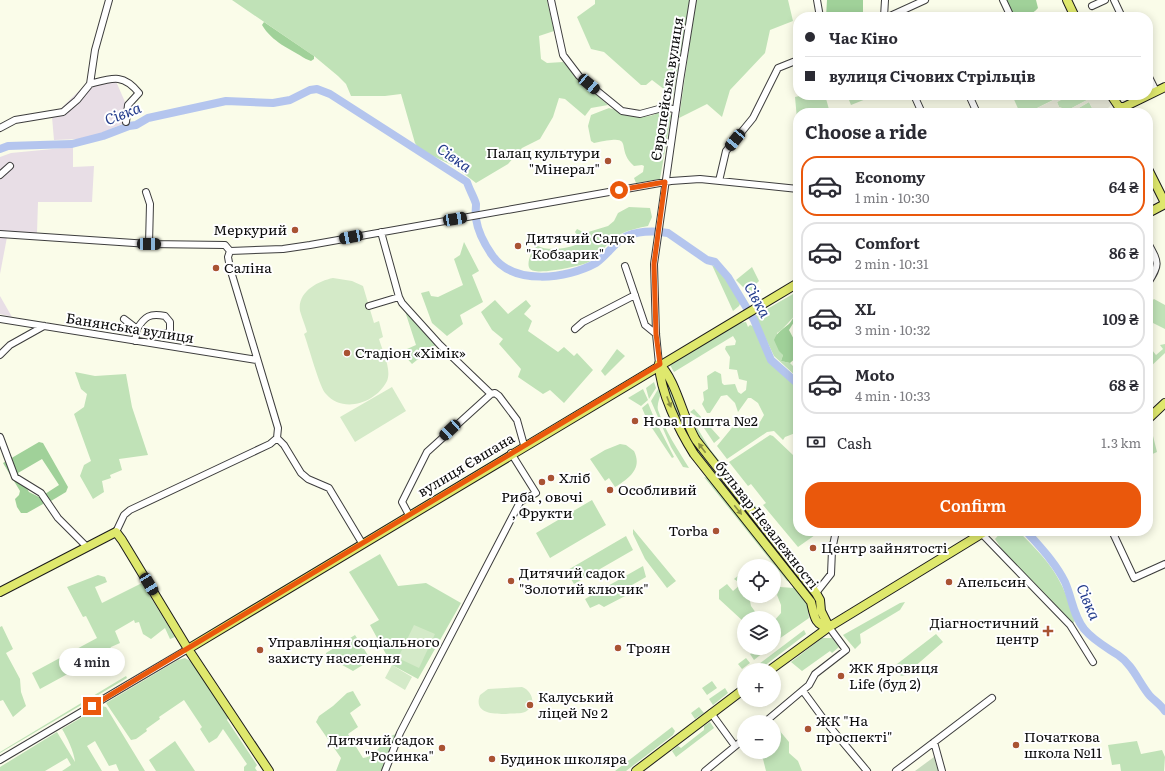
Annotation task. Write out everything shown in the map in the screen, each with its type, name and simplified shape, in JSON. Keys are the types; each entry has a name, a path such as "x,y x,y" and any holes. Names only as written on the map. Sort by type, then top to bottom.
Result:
{"main road":[{"path":"1067,0 1073,12"},
{"path":"1153,92 1165,87"},
{"path":"1123,108 1138,100"},
{"path":"1153,179 1165,203 1153,210"},
{"name":"вулиця Євшана","path":"188,648 524,445 793,286"},
{"name":"бульвар Незалежності","path":"660,364 668,372 684,415 696,440 816,593 821,620"},
{"name":"бульвар Незалежності","path":"660,364 660,377 681,432 688,445 811,602 814,617 821,620"},
{"path":"1153,415 1165,404"},
{"path":"0,592 116,532 188,648 269,771"},
{"path":"779,663 815,636 841,619 977,536"},
{"path":"821,620 841,619"},
{"path":"821,620 823,626 829,627"},
{"path":"815,636 821,620"},
{"path":"636,771 737,694"}],"street":[{"path":"0,128 15,120 63,112 77,100 90,84 95,50 109,0"},
{"path":"551,0 563,54 579,76 622,111 640,114 666,107 676,110"},
{"name":"Європейська вулиця","path":"660,364 656,334 654,264 693,0"},
{"path":"817,0 819,12"},
{"path":"884,0 885,12"},
{"path":"895,12 925,0"},
{"path":"1003,0 1008,12"},
{"path":"1092,6 1105,0"},
{"path":"1114,0 1120,12"},
{"path":"719,181 726,151 753,118 778,68 793,62"},
{"path":"90,84 115,77 132,84 139,93 128,105 126,122"},
{"path":"1153,85 1156,91"},
{"path":"0,174 10,166"},
{"path":"0,234 149,244 224,245 230,251 282,249 665,182 700,179 793,188"},
{"path":"146,192 150,204 149,244"},
{"path":"380,232 399,297 440,345 491,394 495,393 499,396 517,420 524,445"},
{"path":"116,532 124,515 130,510 263,447 276,438 278,428 230,268 228,257 230,251"},
{"path":"1153,252 1158,261 1158,269 1153,276"},
{"path":"625,266 645,325 656,334"},
{"path":"575,329 583,322 635,295"},
{"path":"369,306 399,297"},
{"path":"131,324 155,314 165,316 170,322 170,332 164,334 151,332"},
{"name":"Банянська вулиця","path":"0,319 257,360"},
{"path":"124,319 137,329"},
{"path":"135,341 137,329 142,320"},
{"path":"0,355 10,345 44,326"},
{"path":"409,515 402,502 427,452 491,394"},
{"path":"0,437 15,477 41,493 58,518 87,548"},
{"path":"276,438 284,445 301,473 308,479 329,488 362,543"},
{"path":"385,771 400,733 520,502 536,492 511,453"},
{"path":"816,593 831,574 832,550 835,536"},
{"path":"988,536 1070,625 1093,662"},
{"path":"1114,536 1134,578 1165,564"},
{"path":"773,715 809,685 815,674 846,650 829,627"},
{"path":"0,760 188,648"},
{"path":"802,691 867,771"},
{"path":"896,771 992,698"},
{"path":"705,771 735,746 711,713"},
{"path":"934,742 942,771"}],"shaded area":[{"path":"115,79 125,102 124,123 102,133 80,139 54,140 52,117 87,83"},
{"path":"1054,100 1061,100 1057,102 1059,107 1062,108 1037,108"},
{"path":"1087,100 1109,100 1111,105 1108,108 1092,108 1089,102 1079,108 1072,108"},
{"path":"73,147 73,167 94,166 92,202 38,202 37,233 8,232 0,274 0,157 11,153"},
{"path":"0,296 12,317 0,314"}],"green space":[{"path":"232,0 547,0 554,31 539,36 541,59 547,63 563,62 577,78 608,105 591,108 585,116 565,99 559,98 553,117 540,139 522,148 508,164 476,183 454,166 420,150 415,143 401,94 385,96 351,96 346,84 314,56"},
{"path":"595,0 690,0 673,96 652,80 646,85 641,85 604,52 591,49 577,17 595,4"},
{"path":"696,0 788,0 793,21 770,30 765,53 730,90 722,117 707,104 679,118"},
{"path":"827,0 863,0 863,12 826,12"},
{"path":"1004,0 1036,0 1038,8 1034,12 1010,12"},
{"path":"264,22 314,56 314,59 311,61 306,59 276,41 262,25"},
{"path":"795,100 826,100 829,108 796,108"},
{"path":"849,100 864,100 851,105"},
{"path":"1014,100 1053,100 1037,108 1018,108"},
{"path":"1061,100 1087,100 1072,108 1059,107 1057,102"},
{"path":"1089,102 1092,108 1079,108"},
{"path":"609,108 640,116 650,116 662,111 669,111 671,116 660,179 636,183 634,178 643,172 644,166 634,166 628,159 621,141 608,140 594,143 591,141 588,126 591,115"},
{"path":"629,207 650,208 652,217 648,226 629,230 619,235 597,256 585,264 549,271 534,271 530,269 529,262 533,249 538,246 553,249 575,245 579,243 578,236 575,232 577,229 585,233 608,226 614,221 618,213"},
{"path":"464,242 479,271 472,275 483,302 460,315 463,324 447,336 432,323 421,293 429,291 431,296 438,297 463,285 454,259 460,255"},
{"path":"712,265 725,276 741,302 733,311"},
{"path":"752,267 759,281 754,286 754,297 750,299 745,289 736,280"},
{"name":"Стадіон «Хімік»","path":"333,278 352,281 363,286 374,323 379,321 383,337 379,339 387,365 387,381 382,389 375,395 359,403 341,404 326,394 317,375 304,334 307,332 300,311 302,298 310,288"},
{"path":"793,294 793,318 777,333 783,355 781,361 790,363 793,366 793,373 774,356 755,316"},
{"path":"495,300 508,314 526,300 531,306 524,314 532,321 528,331 558,352 564,347 574,356 577,353 593,370 564,403 550,390 543,394 518,377 521,369 499,344 503,339 492,330 481,312"},
{"path":"1153,300 1165,305 1165,329 1153,323"},
{"path":"403,305 437,344 412,364 404,355 407,349 416,345"},
{"path":"793,318 793,324 789,330 793,338 793,360 790,363 781,361 783,355 779,351 774,340 778,333 789,324"},
{"path":"746,322 748,327 750,325 755,327 769,363 783,373 793,384 793,434 785,437 783,440 774,431 767,432 727,459 717,446 740,418 757,427 764,415 758,403 751,398 748,398 738,412 735,403 727,395 721,396 710,413 707,413 702,404 704,400 703,392 708,389 707,376 715,371 721,374 722,383 724,385 735,384 738,392 741,394 746,390 747,381 739,379 737,370 729,369 730,357 725,349 726,346 735,345 736,341 733,336 674,372 670,365 739,323"},
{"path":"1165,344 1165,353 1153,364 1153,351 1156,355 1163,349 1160,345"},
{"path":"617,349 625,356 605,376 601,371"},
{"path":"75,372 95,376 126,374 132,407 148,455 119,459 122,470 110,475 111,478 102,481 104,492 93,499 80,476 84,465 91,461 74,414 84,407 87,394 81,389"},
{"path":"666,374 681,417 679,418 662,376"},
{"path":"654,382 656,388 649,399 646,388"},
{"path":"660,386 661,392 658,410 668,433 689,468 683,467 671,447 651,401"},
{"path":"392,387 406,411 355,442 340,417"},
{"path":"643,389 648,400 641,406 628,398"},
{"path":"648,403 674,457 672,458 648,422 642,408"},
{"path":"694,409 720,438 714,443 696,416 690,412"},
{"path":"688,419 693,421 710,449 804,567 804,573 702,444"},
{"path":"688,433 701,454 814,598 697,453 686,434"},
{"path":"770,435 773,436 793,455 793,536 814,536 798,547 763,505 766,503 751,484 748,486 729,462"},
{"path":"1153,436 1157,452 1153,454"},
{"path":"39,442 43,443 68,487 66,492 51,501 45,494 59,485 42,459 18,473 29,492 43,499 43,504 27,513 21,513 17,507 15,499 19,495 20,491 3,463"},
{"path":"620,444 626,445 634,451 637,463 633,473 625,481 615,487 609,478 605,481 590,459 605,450"},
{"path":"704,477 708,478 773,559 769,559"},
{"path":"592,500 606,525 550,558 536,533"},
{"path":"633,529 676,581 667,588 645,559 633,534"},
{"path":"626,536 633,550 574,584 566,571"},
{"path":"998,536 1023,536 1039,552 1060,582 1075,621 1073,623 1070,622 1003,551 995,539"},
{"path":"380,554 398,586 426,583 461,603 418,679 392,665 370,625 379,620 349,572"},
{"path":"643,566 646,577 625,589 627,595 604,607 599,604 590,608 585,599"},
{"path":"781,569 791,582 787,581 781,573"},
{"path":"98,575 105,577 107,582 95,587 102,603 142,583 175,637 170,639 165,628 151,639 143,634 139,622 135,623 134,620 115,631 120,643 111,647 108,652 40,689 32,673 97,638 86,616 83,617 67,587"},
{"path":"727,584 733,591 737,588 737,603 750,603 755,611 737,611 737,616 719,599 719,590"},
{"path":"781,587 794,588 807,604 809,618 781,638 781,611"},
{"path":"905,602 900,610 860,634 861,643 855,649 843,635 900,603"},
{"path":"414,625 435,634 419,668 398,658"},
{"path":"2,626 13,649 6,653 20,679 21,692 26,706 13,717 3,700 0,701 0,627"},
{"path":"804,630 806,634 781,653 781,647"},
{"path":"936,634 943,642 905,675 902,676 897,674 895,667 897,664"},
{"path":"355,635 371,660 353,671 326,656 326,653"},
{"path":"822,638 832,638 839,647 832,653 830,651 802,671 791,662"},
{"path":"751,655 760,655 754,660"},
{"path":"771,655 779,655 768,663 760,663"},
{"path":"185,658 192,662 228,718 227,720 257,765 255,768 257,771 244,771 244,767 247,764 223,729 217,738 209,743 200,729 202,727 184,700 159,717 160,719 146,729 147,731 136,739 131,740 106,703 178,660"},
{"path":"746,658 750,663 739,663"},
{"path":"392,665 412,677 405,690 385,678"},
{"path":"126,676 127,678 0,753 0,752"},
{"path":"712,681 717,688 707,695 702,688"},
{"path":"522,687 529,692 532,699 531,706 525,712 496,714 486,712 479,706 480,695 488,689"},
{"path":"725,688 728,693 713,705 709,699"},
{"path":"353,691 361,705 350,713 358,727 348,734 363,758 373,754 388,738 397,734 381,771 336,771 341,758 316,722 319,716 347,693"},
{"path":"101,706 106,707 145,771 119,771 116,764 109,766 95,741 87,746 102,771 62,771 71,765 67,758 45,771 0,771 0,767 57,732 75,762 70,745 62,729"},
{"path":"699,707 704,713 695,719 691,713"},
{"path":"710,722 714,728 676,757 672,751 678,746 681,748 704,730 704,726"},
{"path":"672,727 675,731 673,735 626,771 615,771"},
{"path":"781,732 789,742 789,753 798,761 802,771 766,771 763,759 781,759"},
{"path":"175,741 195,771 156,771 149,760"},
{"path":"1137,741 1141,754 1162,750 1165,757 1164,771 1121,771 1120,764 1112,765 1108,745"},
{"path":"934,757 938,771 915,771"}],"waterway":[{"name":"Сівка","path":"0,149 8,146 72,144 136,125 148,118 226,101 273,103 290,100 310,90 317,89 330,94 467,182 476,204 477,224 484,243 501,265 513,272 541,277 570,273 584,269 596,263 623,238 633,234 645,232 668,233 707,260 715,262 728,277 754,320 771,360 793,380"},
{"name":"Сівка","path":"1030,536 1057,568 1065,582 1080,624 1096,640 1128,664 1146,691 1165,711"}],"place":[{"name":"Палац культури \"Мінерал\"","path":"608,161"},
{"name":"Меркурий","path":"295,230"},
{"name":"Дитячий Садок \"Кобзарик\"","path":"518,246"},
{"name":"Саліна","path":"216,268"},
{"name":"Стадіон «Хімік»","path":"347,353"},
{"name":"Нова Пошта №2","path":"635,421"},
{"name":"Хліб","path":"551,478"},
{"name":"Риба , овочі , Фрукти","path":"542,482"},
{"name":"Особливий","path":"610,490"},
{"name":"Torba","path":"716,531"},
{"name":"Центр зайнятості","path":"813,548"},
{"name":"Дитячий садок \"Золотий ключик\"","path":"511,581"},
{"name":"Апельсин","path":"949,582"},
{"name":"Діагностичний центр","path":"1048,631"},
{"name":"Троян","path":"618,648"},
{"name":"Управління соціального захисту населення","path":"260,650"},
{"name":"ЖК Яровиця Life (буд 2)","path":"841,676"},
{"name":"Калуський ліцей № 2","path":"530,705"},
{"name":"ЖК \"На проспекті\"","path":"808,729"},
{"name":"Початкова школа №11","path":"1016,745"},
{"name":"Дитячий садок \"Росинка\"","path":"442,748"},
{"name":"Будинок школяра","path":"492,759"}],"route":[{"path":"92,706 660,364 657,354 654,264 665,182 619,190"}]}
